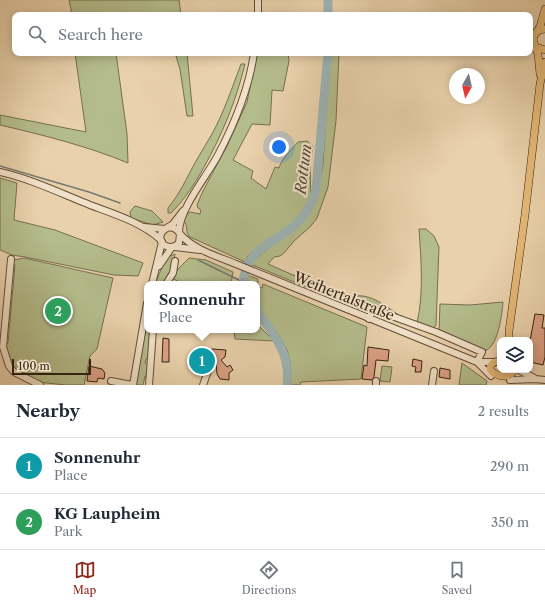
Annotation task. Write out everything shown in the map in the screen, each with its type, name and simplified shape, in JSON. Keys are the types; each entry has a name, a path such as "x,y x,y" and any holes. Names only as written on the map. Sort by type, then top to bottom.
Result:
{"main road":[{"path":"540,84 538,54 533,37 540,27 545,9"},
{"path":"537,31 545,29"},
{"path":"534,44 539,49 545,50"},
{"path":"509,337 540,84 545,62"},
{"path":"507,337 509,331"},
{"path":"497,361 491,367 494,380 507,382 512,377 513,373"}],"street":[{"path":"258,0 258,12"},
{"path":"153,281 161,241 161,233 186,209 218,156 244,95 253,56"},
{"path":"0,172 53,190 141,226 159,229 173,228 180,233"},
{"path":"154,276 165,256 179,243 186,209"},
{"path":"141,226 166,246 173,247"},
{"name":"Weihertalstraße","path":"180,233 185,240 203,250 477,362 494,380"},
{"name":"Weihertalstraße","path":"173,247 203,250"},
{"path":"11,258 2,347 9,366 14,372 40,385"},
{"path":"168,281 173,273 175,260"},
{"path":"369,319 375,310 436,332 482,352 477,362"},
{"path":"111,381 132,385 144,319"},
{"path":"150,385 154,333"},
{"path":"203,385 208,371 209,360"},
{"name":"Weihertalstraße","path":"477,362 497,360"},
{"path":"432,385 434,371"},
{"path":"524,373 535,379"},
{"path":"507,382 535,379 545,380"}],"green space":[{"path":"69,0 179,0 181,12 71,12"},
{"path":"75,56 116,56 127,134 128,163 81,146 0,125 0,115 86,132"},
{"path":"176,56 187,56 193,116 187,116 180,69"},
{"path":"256,56 288,56 289,61 283,91 272,90 270,125 252,124 233,160 253,171 251,178 266,189 275,167 279,168 284,157 298,142 307,141 313,146 310,166 311,199 307,208 295,222 256,248 248,256 245,262 190,237 184,221 186,215 190,212 200,214 201,210 197,205 227,146 247,102"},
{"path":"330,56 339,56 336,121 328,187 317,218 311,226 294,241 284,253 280,256 274,257 268,264 341,296 363,296 374,299 404,318 417,323 421,300 419,229 426,229 434,236 439,247 436,325 432,330 371,306 367,312 250,264 307,216 317,198 323,164"},
{"path":"241,64 245,64 237,91 228,118 216,143 196,181 180,203 171,213 168,213 168,208 180,191 216,126 228,100"},
{"path":"0,178 17,183 14,220 55,230 143,263 138,276 114,275 12,255 0,250"},
{"path":"135,206 152,211 163,222 153,225 131,218 130,212"},
{"path":"175,254 172,271 166,281 156,281 166,258"},
{"path":"24,258 113,278 97,349 90,356 84,385 37,382 10,365 4,347 8,343 15,265 12,263 14,260"},
{"path":"189,258 206,260 233,272 232,281 178,281 172,278"},
{"path":"247,275 258,279 258,281 246,281"},
{"path":"263,284 367,327 361,379 301,382 300,385 289,385 290,361 287,350 278,334 260,309 260,288 262,288"},
{"path":"503,302 502,315 496,338 488,349 483,351 439,331 440,304 470,305"},
{"path":"260,327 274,341 235,339 234,333 260,333"},
{"path":"145,333 151,333 149,359 146,359 145,363 149,364 148,376 145,376 143,385 136,385"},
{"path":"462,363 487,381 486,385 459,385"},
{"path":"382,366 392,367 390,382 380,381"}],"building":[{"path":"535,314 544,315 542,328 545,328 545,357 543,365 533,363 533,337 531,337"},
{"path":"163,338 169,339 169,362 162,362"},
{"path":"368,347 389,350 388,361 376,360 374,377 372,380 362,379 364,365 367,366"},
{"path":"212,349 226,350 225,357 221,360 227,367 230,365 233,370 229,373 229,380 220,379 217,374 214,353 211,353"},
{"path":"413,359 422,361 421,372 415,372 416,367 412,366"},
{"path":"89,366 102,369 105,373 104,379 98,378 97,382 87,381"},
{"path":"440,368 450,370 450,379 439,377"}],"waterway":[{"name":"Rottum","path":"328,0 328,12"},
{"name":"Rottum","path":"244,281 245,272 254,255 286,233 302,218 308,210 316,190 328,56"},
{"path":"0,166 89,192 120,203"},
{"path":"198,260 241,281"},
{"name":"Rottum","path":"260,315 280,345 284,354 288,374 287,385"}],"place":[{"name":"KG Laupheim","path":"58,311"},
{"name":"Sonnenuhr","path":"202,361"}]}
